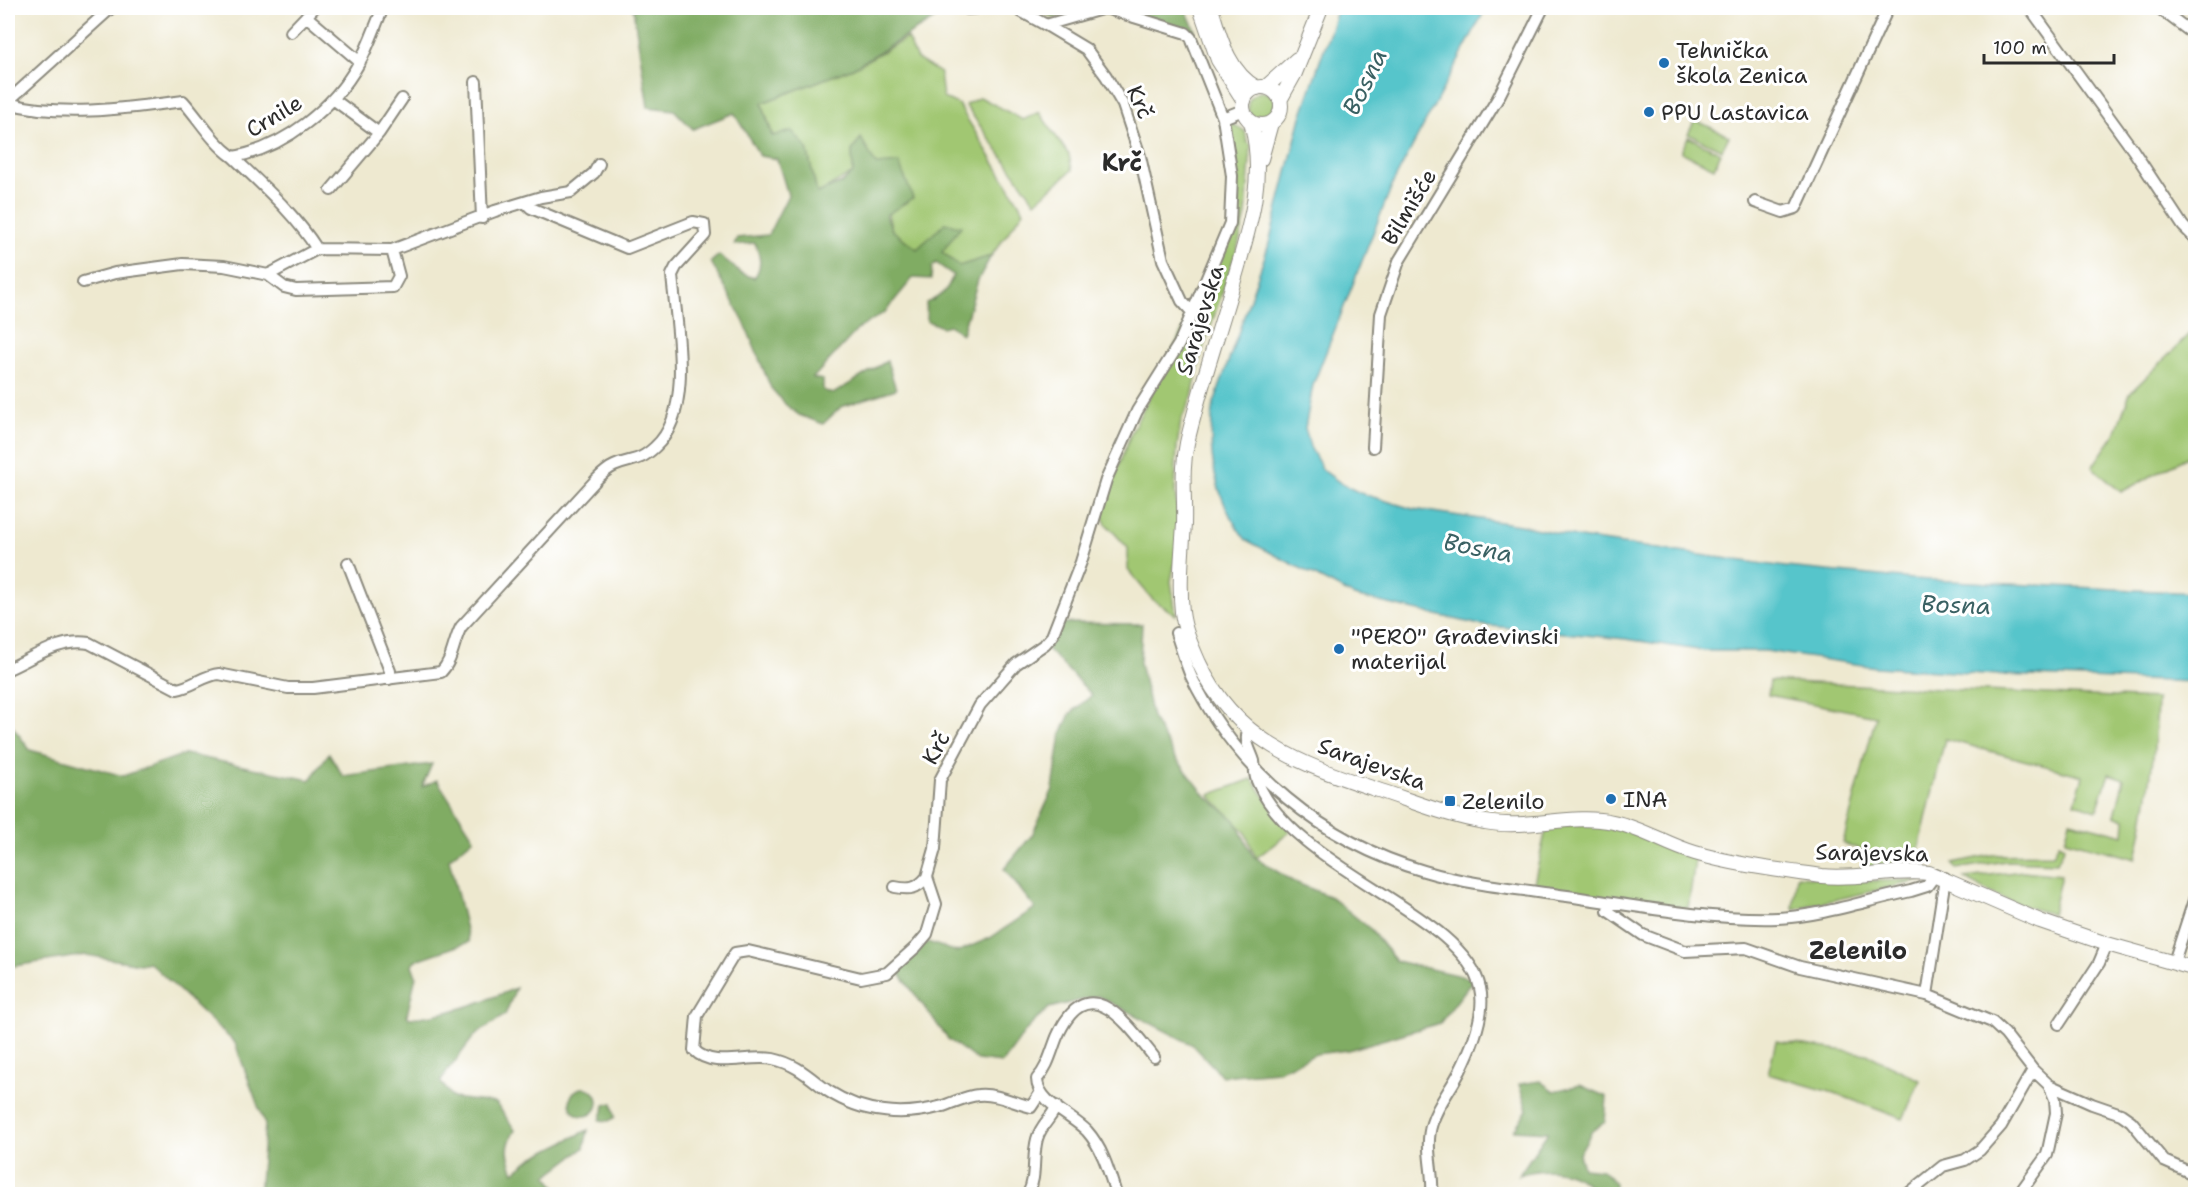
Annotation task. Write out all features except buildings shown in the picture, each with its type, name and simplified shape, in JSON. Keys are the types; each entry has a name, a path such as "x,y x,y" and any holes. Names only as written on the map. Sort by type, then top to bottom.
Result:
{"main road":[{"name":"Sarajevska","path":"1200,8 1218,60 1246,111 1258,170"},
{"path":"1211,8 1229,58 1247,82 1274,91 1280,100"},
{"path":"1304,51 1292,67 1262,88 1249,92 1246,111 1261,125 1272,123 1280,113 1280,100 1290,84 1304,51 1321,8"},
{"name":"Sarajevska","path":"1272,123 1258,170 1249,230 1187,445 1182,491 1182,613 1191,645 1206,677 1226,708 1248,731 1283,752 1327,773 1483,822 1534,825 1586,820 1611,821 1644,831 1693,853 1814,874 1852,878 1910,872 1941,876 2001,906 2107,944 2196,969"}],"street":[{"path":"8,102 111,8"},
{"path":"291,32 314,8"},
{"name":"Crnile","path":"8,102 45,108 87,109 183,101 201,120 209,134 233,157 258,153 278,142 333,99 360,62 383,8"},
{"path":"1015,8 1046,25"},
{"name":"Krč","path":"927,877 935,849 940,780 980,705 1016,664 1046,644 1052,636 1081,562 1106,480 1137,411 1179,344 1230,223 1232,176 1223,118 1191,38 1186,33 1105,8 1046,25"},
{"name":"Bilmišće","path":"1373,447 1382,314 1399,261 1498,98 1543,8"},
{"path":"1755,201 1783,212 1796,208 1888,8"},
{"path":"2030,8 2133,150 2183,226 2196,239"},
{"path":"2159,8 2196,36"},
{"path":"306,16 360,62"},
{"name":"Krč","path":"1046,25 1086,49 1106,76 1123,105 1140,156 1163,260 1182,301 1191,312"},
{"path":"476,82 482,218"},
{"path":"333,99 379,133"},
{"path":"331,190 379,133 402,99"},
{"path":"1223,118 1246,111"},
{"path":"233,157 280,203 307,233 317,249"},
{"path":"268,275 317,249 392,250 525,202 571,192 594,172 599,164"},
{"path":"8,669 56,646 77,641 89,643 177,689 187,687 210,675 219,674 288,688 314,688 441,672 448,666 454,641 461,627 596,480 614,466 641,459 657,446 667,434 677,410 680,378 672,275 676,267 705,235 704,224 693,222 627,248 531,208 525,202"},
{"path":"83,282 115,273 183,264 224,266 268,275 284,286 296,290 393,287 399,276 392,250"},
{"path":"348,562 390,671 390,679"},
{"path":"1176,633 1191,675 1211,711 1255,769 1284,798 1327,829 1364,849 1425,872 1489,885 1609,903 1715,916 1778,918 1801,915 1927,886 1941,876"},
{"path":"1248,731 1247,742 1261,790 1291,828 1340,867 1434,928 1457,948 1473,968 1481,990 1481,1004 1463,1064 1432,1122 1429,1144 1432,1194"},
{"path":"1927,994 1941,876"},
{"path":"895,887 909,890 920,885 927,877"},
{"path":"927,877 936,904 927,934 886,973 861,978 748,951 735,953 728,960 715,990 697,1016 694,1050 700,1056 712,1060 770,1058 785,1062 805,1072 828,1091 852,1104 883,1111 906,1113 938,1107 979,1094 1032,1107 1041,1092"},
{"path":"2174,962 2196,894"},
{"path":"1609,903 1608,911 1627,925 1685,951 1746,948 1800,967 1927,994 1992,1022 2006,1034 2032,1070 2049,1084 2092,1104 2121,1114 2131,1121 2164,1161 2196,1175"},
{"path":"2059,1024 2099,963 2107,944"},
{"path":"1116,1194 1103,1154 1088,1132 1041,1092 1037,1079 1048,1062 1069,1016 1080,1005 1097,1004 1110,1008 1154,1057"},
{"path":"1908,1194 1943,1166 1965,1160 1980,1150 2001,1126 2032,1070"},
{"path":"2019,1194 2047,1155 2056,1113 2055,1099 2049,1084"},
{"path":"1028,1194 1034,1176 1033,1160 1038,1137 1045,1120 1056,1106"}],"green space":[{"path":"633,8 960,8 951,9 853,68 762,103 772,136 792,131 807,148 817,193 842,183 853,173 852,151 861,138 876,165 899,163 913,198 886,215 892,230 917,249 945,223 961,226 942,252 959,266 991,256 978,280 962,334 949,325 942,327 927,321 926,303 943,292 953,275 936,263 932,267 931,279 913,278 885,312 858,329 813,378 823,380 823,390 833,394 887,361 896,389 841,407 823,424 799,415 786,405 771,388 744,322 711,262 719,255 741,273 754,278 757,274 760,261 755,243 734,245 737,238 768,235 788,195 777,159 760,156 734,113 693,129 674,110 648,107"},
{"path":"1031,8 1094,8 1054,18"},
{"path":"1111,8 1185,8 1195,30 1189,31"},
{"path":"907,38 917,59 940,73 943,98 958,104 1024,211 991,256 959,266 941,251 917,249 892,230 876,166 861,139 852,151 853,173 817,194 807,148 773,136 762,103 853,68"},
{"path":"1262,92 1272,96 1276,106 1272,116 1262,120 1252,116 1248,106 1252,96"},
{"path":"980,97 1023,120 1039,112 1069,155 1072,170 1035,202 965,105"},
{"path":"1695,120 1729,136 1722,150 1688,134"},
{"path":"1232,124 1245,131 1247,142 1251,145 1246,215 1238,246 1201,355 1192,397 1181,420 1175,491 1180,536 1171,581 1176,615 1152,599 1128,570 1128,548 1106,524 1101,513 1131,433 1232,233 1237,204 1229,125"},
{"path":"1688,137 1721,153 1714,168 1681,152"},
{"path":"2195,329 2195,453 2121,492 2092,467 2115,434 2130,393"},
{"path":"1063,623 1142,624 1140,663 1152,717 1175,757 1206,796 1235,820 1253,856 1292,881 1331,897 1369,928 1396,961 1474,979 1440,1023 1348,1050 1316,1054 1278,1071 1222,1076 1193,1045 1098,996 1049,1008 1028,1028 1002,1063 977,1060 948,1039 897,970 928,942 957,952 990,938 1035,908 1004,869 1032,835 1053,789 1061,734 1070,714 1092,695 1047,649"},
{"path":"1770,681 2157,699 2150,779 2136,859 2065,840 2070,821 2124,835 2125,819 2115,815 2124,779 2109,774 2097,810 2075,803 2083,776 1945,739 1916,861 1888,867 1866,867 1868,852 1843,843 1876,716 1768,695"},
{"path":"8,720 30,750 123,776 185,754 310,780 329,753 343,776 432,764 422,787 437,780 474,838 449,859 469,942 414,961 412,965 416,976 407,1015 409,1018 451,1011 516,988 505,1015 475,1035 440,1081 453,1098 496,1103 515,1130 508,1151 514,1172 532,1158 588,1130 584,1148 547,1176 561,1194 259,1194 265,1125 235,1043 149,962 140,964 86,955 8,967"},
{"path":"1252,779 1290,832 1256,858 1245,832 1209,795"},
{"path":"1605,824 1696,854 1688,908 1533,887 1547,825"},
{"path":"2059,843 2065,846 2057,863 2006,861 1956,869 1953,863 1991,855 2053,854"},
{"path":"2023,871 2061,875 2052,914 2007,900 1965,878"},
{"path":"1797,876 1867,881 1923,880 1793,909"},
{"path":"1776,1041 1867,1054 1920,1080 1903,1119 1834,1093 1768,1074"},
{"path":"1540,1081 1554,1091 1580,1085 1607,1097 1605,1122 1592,1131 1579,1154 1583,1168 1602,1170 1615,1183 1614,1194 1597,1194 1580,1179 1551,1170 1519,1175 1548,1132 1514,1130 1527,1110 1519,1084"},
{"path":"584,1088 594,1092 598,1102 594,1112 584,1116 574,1112 570,1102 574,1092"},
{"path":"612,1103 615,1117 609,1121 600,1120 605,1105"}],"water":[{"name":"Bosna","path":"1338,8 1486,8 1393,183 1313,385 1305,428 1310,447 1323,470 1342,484 1360,493 1413,509 1520,525 1580,538 1786,567 1912,579 2195,593 2195,682 1999,675 1876,667 1765,651 1705,651 1626,639 1480,625 1354,596 1246,540 1227,509 1215,475 1211,440 1214,403 1268,247 1301,117"}],"railway":[{"path":"2180,8 2196,19"}],"place":[{"name":"Tehnička škola Zenica","path":"1664,63"},
{"name":"PPU Lastavica","path":"1649,112"},
{"name":"\"PERO\" Građevinski materijal","path":"1339,649"},
{"name":"INA","path":"1611,799"},
{"name":"Zelenilo","path":"1450,801"}],"district":[{"name":"Krč","path":"1122,163"},
{"name":"Zelenilo","path":"1858,951"}]}
